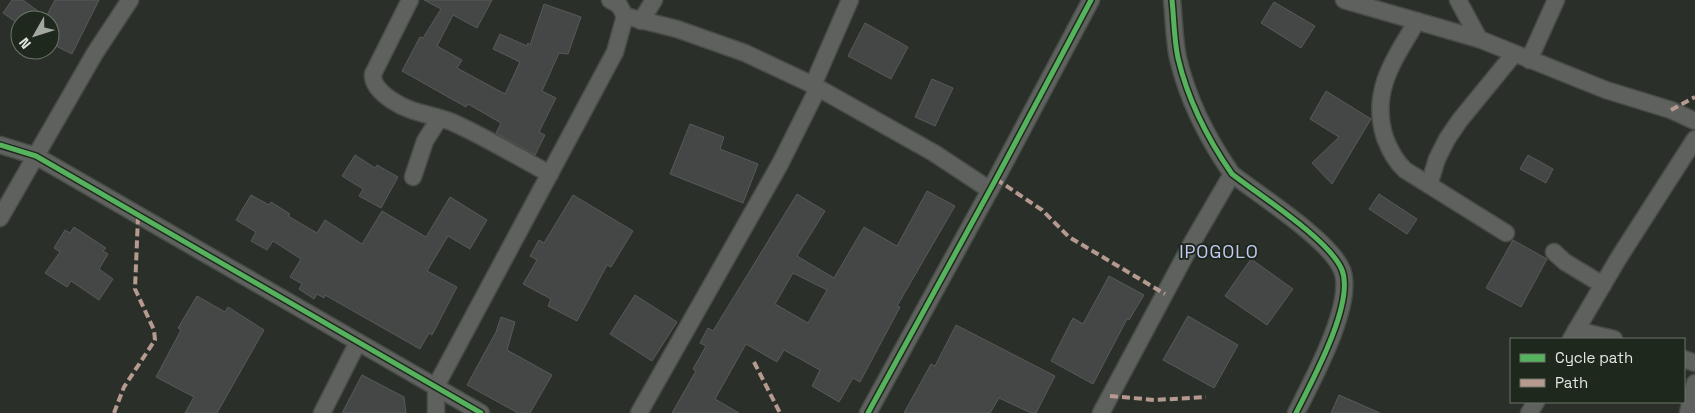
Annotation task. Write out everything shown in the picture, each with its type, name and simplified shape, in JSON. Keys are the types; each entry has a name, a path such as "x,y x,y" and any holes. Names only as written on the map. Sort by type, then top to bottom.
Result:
{"street":[{"path":"0,218 96,53 130,0"},
{"path":"410,0 374,74 373,79 383,93 415,113 452,122 550,174"},
{"path":"610,0 619,5 625,16 677,29 745,53 816,86 934,153 990,190"},
{"path":"641,21 654,0"},
{"path":"639,413 770,181 816,86 850,0"},
{"path":"868,413 1091,0"},
{"path":"1172,0 1178,56 1191,104 1232,174 1321,243 1333,256 1343,276 1345,283 1342,311 1296,413"},
{"path":"1344,0 1361,2 1479,39 1606,90 1671,110 1695,121"},
{"path":"1458,0 1479,39"},
{"path":"1429,185 1437,159 1447,139 1460,120 1522,57 1556,0"},
{"path":"436,413 436,386 615,52 625,16"},
{"path":"1417,21 1388,72 1380,92 1382,126 1396,162 1506,233"},
{"path":"413,177 425,141 439,119"},
{"path":"1606,338 1574,334 1695,139"},
{"path":"0,145 36,156 481,413"},
{"path":"1102,413 1193,241 1232,174"},
{"path":"1554,252 1565,262 1603,285"},
{"path":"322,413 358,342"},
{"path":"1688,413 1695,383"}],"building":[{"path":"12,0 23,0 37,10 10,10 10,18 3,13"},
{"path":"55,0 99,0 72,54 60,48 60,10 50,10"},
{"path":"424,0 492,0 477,28 453,15 437,46 462,60 457,68 505,94 520,62 493,49 500,34 527,46 528,43 530,45 544,4 581,17 568,54 559,53 542,91 556,98 539,132 545,135 535,155 496,133 501,123 468,104 466,107 402,71 420,37 423,38 441,9"},
{"path":"1274,2 1315,26 1301,48 1261,23"},
{"path":"865,23 908,47 891,79 848,56"},
{"path":"932,79 953,88 935,126 915,117"},
{"path":"1326,91 1371,119 1332,184 1312,163 1339,137 1310,119"},
{"path":"690,124 724,137 720,149 758,164 743,203 670,174"},
{"path":"355,155 375,168 377,165 398,177 381,208 359,196 363,189 342,176"},
{"path":"1528,155 1553,169 1546,183 1520,169"},
{"path":"927,191 955,206 897,306 900,307 860,382 853,378 839,402 812,386 820,370 784,350 777,362 746,344 715,399 739,413 672,413 696,371 693,369 706,346 700,343 708,328 713,331 797,194 825,211 797,256 834,278 864,227 897,246","holes":["793,273 827,290 808,323 775,304"]},
{"path":"1379,194 1417,219 1407,234 1369,209"},
{"path":"251,195 269,205 271,202 290,214 288,216 317,233 325,220 362,244 382,211 426,237 450,197 487,220 470,249 448,236 427,271 457,287 432,335 429,333 420,349 325,295 324,298 317,294 314,299 299,289 302,284 290,277 301,259 273,241 267,250 251,241 256,232 236,220"},
{"path":"573,195 633,231 611,267 607,265 577,321 548,306 551,299 523,284 537,260 530,256 539,240 544,243"},
{"path":"74,227 106,248 103,251 108,254 99,269 113,279 99,300 71,281 67,287 45,273 60,252 54,248 65,230 70,233"},
{"path":"1513,240 1547,259 1521,307 1486,288"},
{"path":"1251,259 1293,289 1267,325 1225,296"},
{"path":"1109,276 1144,295 1129,320 1127,319 1093,384 1051,361 1073,318 1083,324"},
{"path":"635,295 677,322 652,361 610,334"},
{"path":"197,296 225,312 228,307 264,330 217,413 185,413 194,397 156,377 181,330 178,328"},
{"path":"1188,316 1238,345 1214,388 1163,360"},
{"path":"501,317 515,322 507,350 552,375 530,413 518,413 467,385 496,332"},
{"path":"956,325 1055,376 1036,413 1031,413 999,398 990,413 904,413 931,364 935,366"},
{"path":"362,375 404,397 406,413 342,413"},
{"path":"1339,395 1380,413 1331,413"}],"marked path":[{"path":"1671,110 1695,97"},
{"path":"996,179 1042,210 1069,237 1165,294"},
{"path":"114,413 124,387 155,340 154,330 135,289 138,217"},
{"path":"754,362 780,413"},
{"path":"1110,396 1155,400 1206,397"}],"cycle path":[{"path":"868,413 1091,0"},
{"path":"1172,0 1176,44 1182,74 1199,119 1223,160 1232,174 1293,219 1324,245 1342,270 1344,284 1343,302 1337,321 1330,342 1296,413"},
{"path":"0,145 36,156 481,413"}],"district":[{"name":"IPOGOLO","path":"1219,251"}]}
